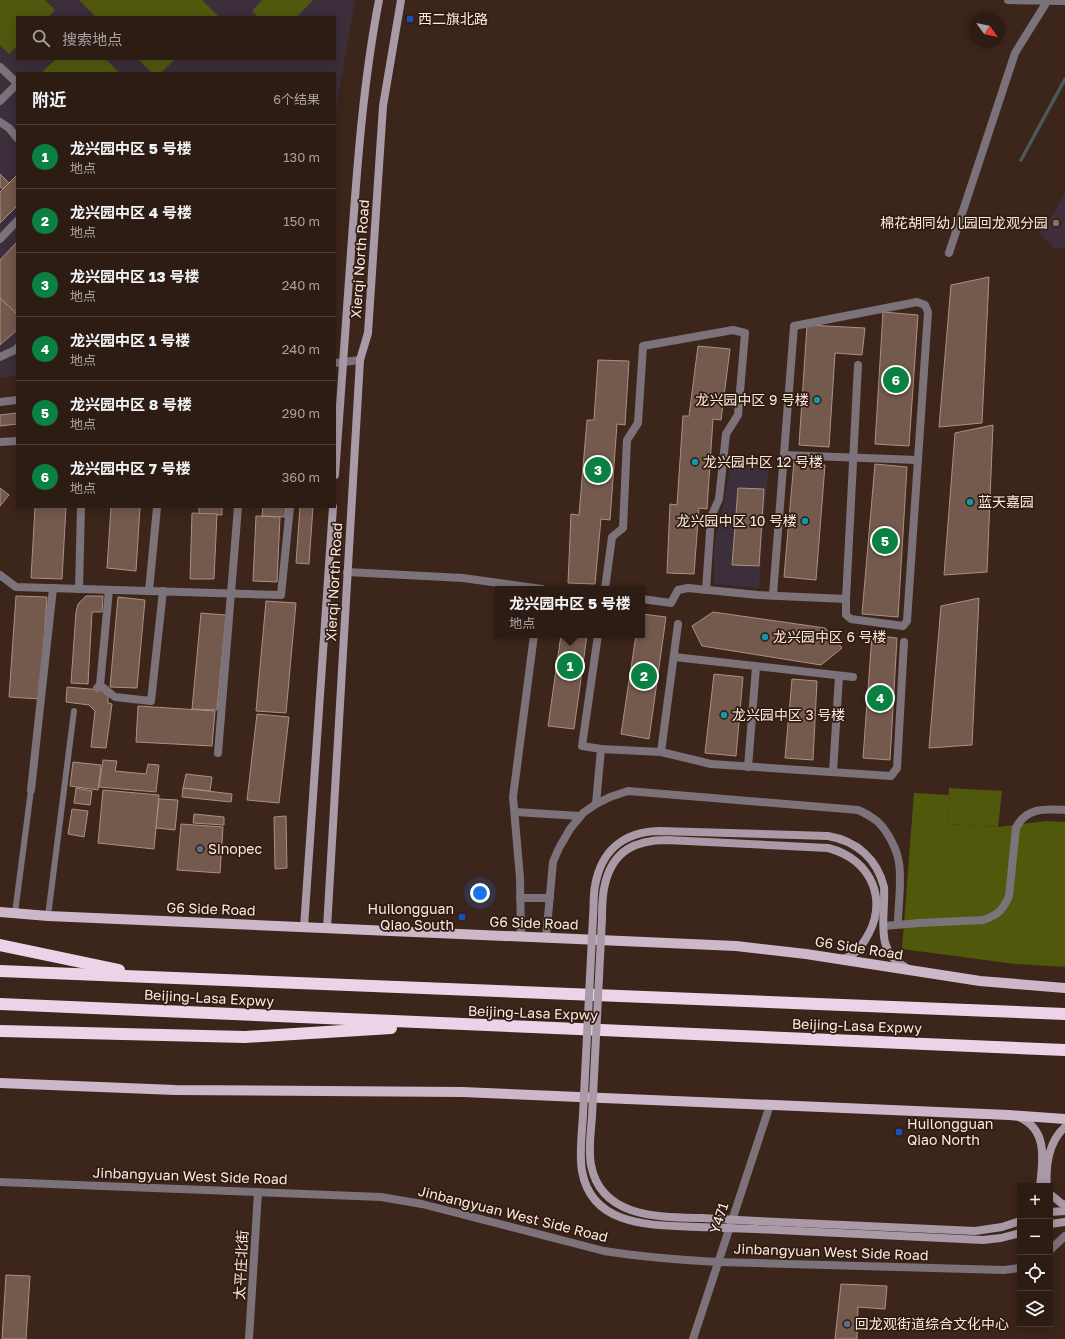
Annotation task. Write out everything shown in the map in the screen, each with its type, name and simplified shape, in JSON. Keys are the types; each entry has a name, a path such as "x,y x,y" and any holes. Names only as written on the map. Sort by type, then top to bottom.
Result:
{"highway":[{"path":"0,945 152,977"},
{"name":"Beijing-Lasa Expwy","path":"0,971 698,1000"},
{"name":"Beijing-Lasa Expwy","path":"531,993 1065,1014"},
{"name":"Beijing-Lasa Expwy","path":"0,1004 1065,1050"},
{"path":"0,1031 245,1036 458,1024"}],"main road":[{"name":"Xierqi North Road","path":"336,447 339,362 362,114 378,0"},
{"name":"Xierqi North Road","path":"326,928 360,360 368,333 383,106 401,0"},
{"name":"Xierqi North Road","path":"304,927 333,508"},
{"path":"917,971 901,965 891,957 885,944 885,897 882,879 874,863 868,856 862,850 849,842 828,836 659,831 635,834 620,842 612,849 600,866 595,888 581,1152 582,1172 589,1190 601,1206 617,1216 637,1223 983,1240 1001,1238 1017,1234"},
{"path":"836,959 849,957 856,952 869,932 876,911 876,900 868,873 860,865 844,854 828,848 668,840 643,842 635,845 620,855 608,873 603,892 590,1154 591,1165 598,1184 611,1199 627,1209 663,1217 974,1230 993,1229 1011,1225 1017,1222"},
{"name":"G6 Side Road","path":"0,912 48,916 736,946 775,949 980,981 1065,988"},
{"path":"0,1083 175,1090 462,1092 1008,1114 1065,1119"},
{"path":"1008,1114 1015,1115 1026,1121 1035,1128 1038,1133 1042,1152 1040,1183"},
{"path":"1047,1183 1048,1161 1050,1153 1055,1140 1065,1127"},
{"path":"1053,1196 1065,1205"},
{"path":"1053,1212 1065,1211"},
{"path":"1053,1224 1065,1222"}],"street":[{"path":"1008,0 1065,1"},
{"path":"949,253 1015,53 1048,0"},
{"path":"0,66 16,83"},
{"path":"0,101 16,85"},
{"path":"0,122 9,128 16,137"},
{"path":"0,239 16,222"},
{"path":"772,595 794,326 917,302 925,305 928,312 907,621 903,626 851,619 846,615 858,365"},
{"path":"605,586 612,537 623,528 627,440 638,423 643,346 733,330 745,333 738,415 726,434 719,500 711,517 706,590"},
{"path":"0,357 16,349"},
{"path":"339,362 360,360"},
{"path":"0,402 16,400"},
{"path":"0,442 16,441"},
{"path":"784,455 918,460"},
{"path":"79,589 82,508"},
{"path":"149,591 157,508"},
{"path":"218,753 238,508"},
{"path":"0,575 16,587 280,596 290,508"},
{"path":"347,572 463,578 519,586"},
{"path":"31,790 53,588"},
{"path":"645,599 671,603 678,590 688,588 846,599"},
{"path":"109,590 98,687 115,697 152,701 163,591"},
{"path":"661,752 678,624"},
{"path":"521,937 520,878 513,796 534,638"},
{"path":"598,638 582,746 661,752 711,764 891,776 897,768 904,642"},
{"path":"674,657 853,677"},
{"path":"748,767 756,667"},
{"path":"833,772 839,676"},
{"path":"596,804 601,748"},
{"path":"546,938 553,862 559,848 570,829 580,816 596,804 610,797 628,792 858,810 868,814 879,823 888,835 895,849 899,862 900,875 898,924"},
{"path":"884,926 983,920 999,913 1009,896 1016,828 1020,820 1025,815 1034,811 1065,810"},
{"path":"515,812 580,816"},
{"path":"520,898 550,898"},
{"name":"Y471","path":"693,1339 770,1105"},
{"name":"Jinbangyuan West Side Road","path":"0,1182 381,1197 402,1200 604,1251 664,1259 718,1262 1004,1270 1017,1268"},
{"name":"太平庄北街","path":"249,1339 258,1192"},
{"path":"1053,1247 1065,1236"}],"lane":[{"path":"48,916 74,711"},
{"path":"15,914 31,790"}],"shaded area":[{"path":"0,0 355,0 336,110 336,72 16,72 16,376 0,378"},
{"name":"棉花胡同幼儿园回龙观分园","path":"1065,193 1065,247 1055,249 1039,232 1054,213"},
{"path":"730,459 769,461 759,588 714,584 714,551 717,529 728,484"}],"green space":[{"path":"0,0 45,0 55,10 49,16 16,16 16,47 9,54 0,45"},
{"path":"79,0 202,0 218,16 95,16"},
{"path":"262,0 313,0 298,16 257,16 252,11"},
{"path":"55,60 107,60 118,72 42,72"},
{"path":"139,60 174,60 162,72 151,72"},
{"path":"949,788 1002,791 998,827 947,824"},
{"path":"914,793 949,795 947,824 998,827 1046,821 1065,822 1065,967 1015,964 902,949"}],"building":[{"path":"0,174 9,183 3,189 0,187"},
{"path":"16,176 16,207 0,223 0,192"},
{"path":"16,243 16,310 14,312 0,298 0,260"},
{"path":"989,277 982,423 939,427 951,285"},
{"path":"0,298 16,313 16,331 0,345"},
{"path":"883,312 918,315 909,446 875,444"},
{"name":"龙兴园中区 9 号楼","path":"807,325 865,328 862,355 835,353 829,447 799,445"},
{"name":"龙兴园中区 12 号楼","path":"698,346 730,349 721,420 713,419 707,509 699,508 694,574 667,573 670,504 677,505 683,416 689,416"},
{"path":"598,360 629,361 625,425 617,424 610,520 601,519 595,584 568,583 571,514 579,515 587,420 594,420"},
{"path":"16,413 16,424 0,426 0,415"},
{"name":"蓝天嘉园","path":"993,425 987,572 944,575 955,433"},
{"name":"龙兴园中区 10 号楼","path":"794,461 825,465 816,580 784,577"},
{"path":"875,464 907,467 898,617 862,614"},
{"path":"0,488 9,495 0,506"},
{"path":"738,488 764,489 759,566 732,565"},
{"path":"35,508 66,508 62,579 31,578"},
{"path":"111,508 140,508 136,571 107,568"},
{"path":"199,508 222,508 222,515 199,514"},
{"path":"263,508 286,508 285,517 262,516"},
{"path":"300,508 313,508 309,564 296,563"},
{"path":"192,513 217,514 214,579 190,579"},
{"path":"256,516 280,517 277,582 253,581"},
{"path":"16,596 47,597 40,699 9,697"},
{"path":"86,596 103,596 102,612 92,612 88,684 71,683 76,612 78,604"},
{"path":"118,597 145,600 137,688 110,687"},
{"path":"979,598 972,745 929,748 941,606"},
{"path":"266,601 296,603 286,713 256,711"},
{"name":"龙兴园中区 6 号楼","path":"713,612 825,628 842,648 821,665 702,646 692,626"},
{"path":"201,613 226,615 217,710 192,709"},
{"path":"645,614 666,617 649,739 621,734 636,638 645,638"},
{"path":"872,635 897,638 890,760 863,758"},
{"path":"561,638 587,638 574,729 548,726"},
{"name":"龙兴园中区 3 号楼","path":"714,674 743,677 736,756 705,753"},
{"path":"792,679 817,681 813,760 785,758"},
{"path":"67,687 101,690 108,696 108,703 112,704 106,748 91,747 95,711 89,705 66,702"},
{"path":"138,706 215,711 212,746 136,742"},
{"path":"257,714 289,717 279,803 247,800"},
{"path":"103,760 117,761 115,771 146,774 148,764 159,765 156,792 99,787"},
{"path":"73,762 101,765 98,790 70,786"},
{"path":"186,774 212,777 210,791 183,788"},
{"path":"76,788 92,791 90,805 74,803"},
{"path":"183,788 232,794 231,802 182,797"},
{"path":"103,790 159,795 154,849 98,843"},
{"path":"159,799 178,800 175,830 156,828"},
{"path":"72,809 88,811 84,837 68,834"},
{"path":"194,814 224,817 224,825 193,823"},
{"path":"286,816 287,868 275,869 274,817"},
{"name":"Sinopec","path":"181,824 223,827 220,873 177,870"},
{"path":"6,1275 30,1276 26,1339 2,1339"},
{"name":"回龙观街道综合文化中心","path":"841,1284 887,1286 885,1309 858,1307 857,1339 835,1339"}],"waterway":[{"path":"1021,160 1065,79"}],"place":[{"name":"西二旗北路","path":"410,19"},
{"name":"棉花胡同幼儿园回龙观分园","path":"1056,223"},
{"name":"龙兴园中区 7 号楼","path":"896,380"},
{"name":"龙兴园中区 9 号楼","path":"817,400"},
{"name":"龙兴园中区 12 号楼","path":"695,462"},
{"name":"龙兴园中区 13 号楼","path":"598,470"},
{"name":"蓝天嘉园","path":"970,502"},
{"name":"龙兴园中区 10 号楼","path":"805,521"},
{"name":"龙兴园中区 8 号楼","path":"885,541"},
{"name":"龙兴园中区 6 号楼","path":"765,637"},
{"name":"龙兴园中区 5 号楼","path":"570,666"},
{"name":"龙兴园中区 4 号楼","path":"644,676"},
{"name":"龙兴园中区 1 号楼","path":"880,698"},
{"name":"龙兴园中区 3 号楼","path":"724,715"},
{"name":"Sinopec","path":"200,849"},
{"name":"Huilongguan Qiao South","path":"462,917"},
{"name":"Huilongguan Qiao North","path":"899,1132"},
{"name":"回龙观街道综合文化中心","path":"847,1324"}]}
